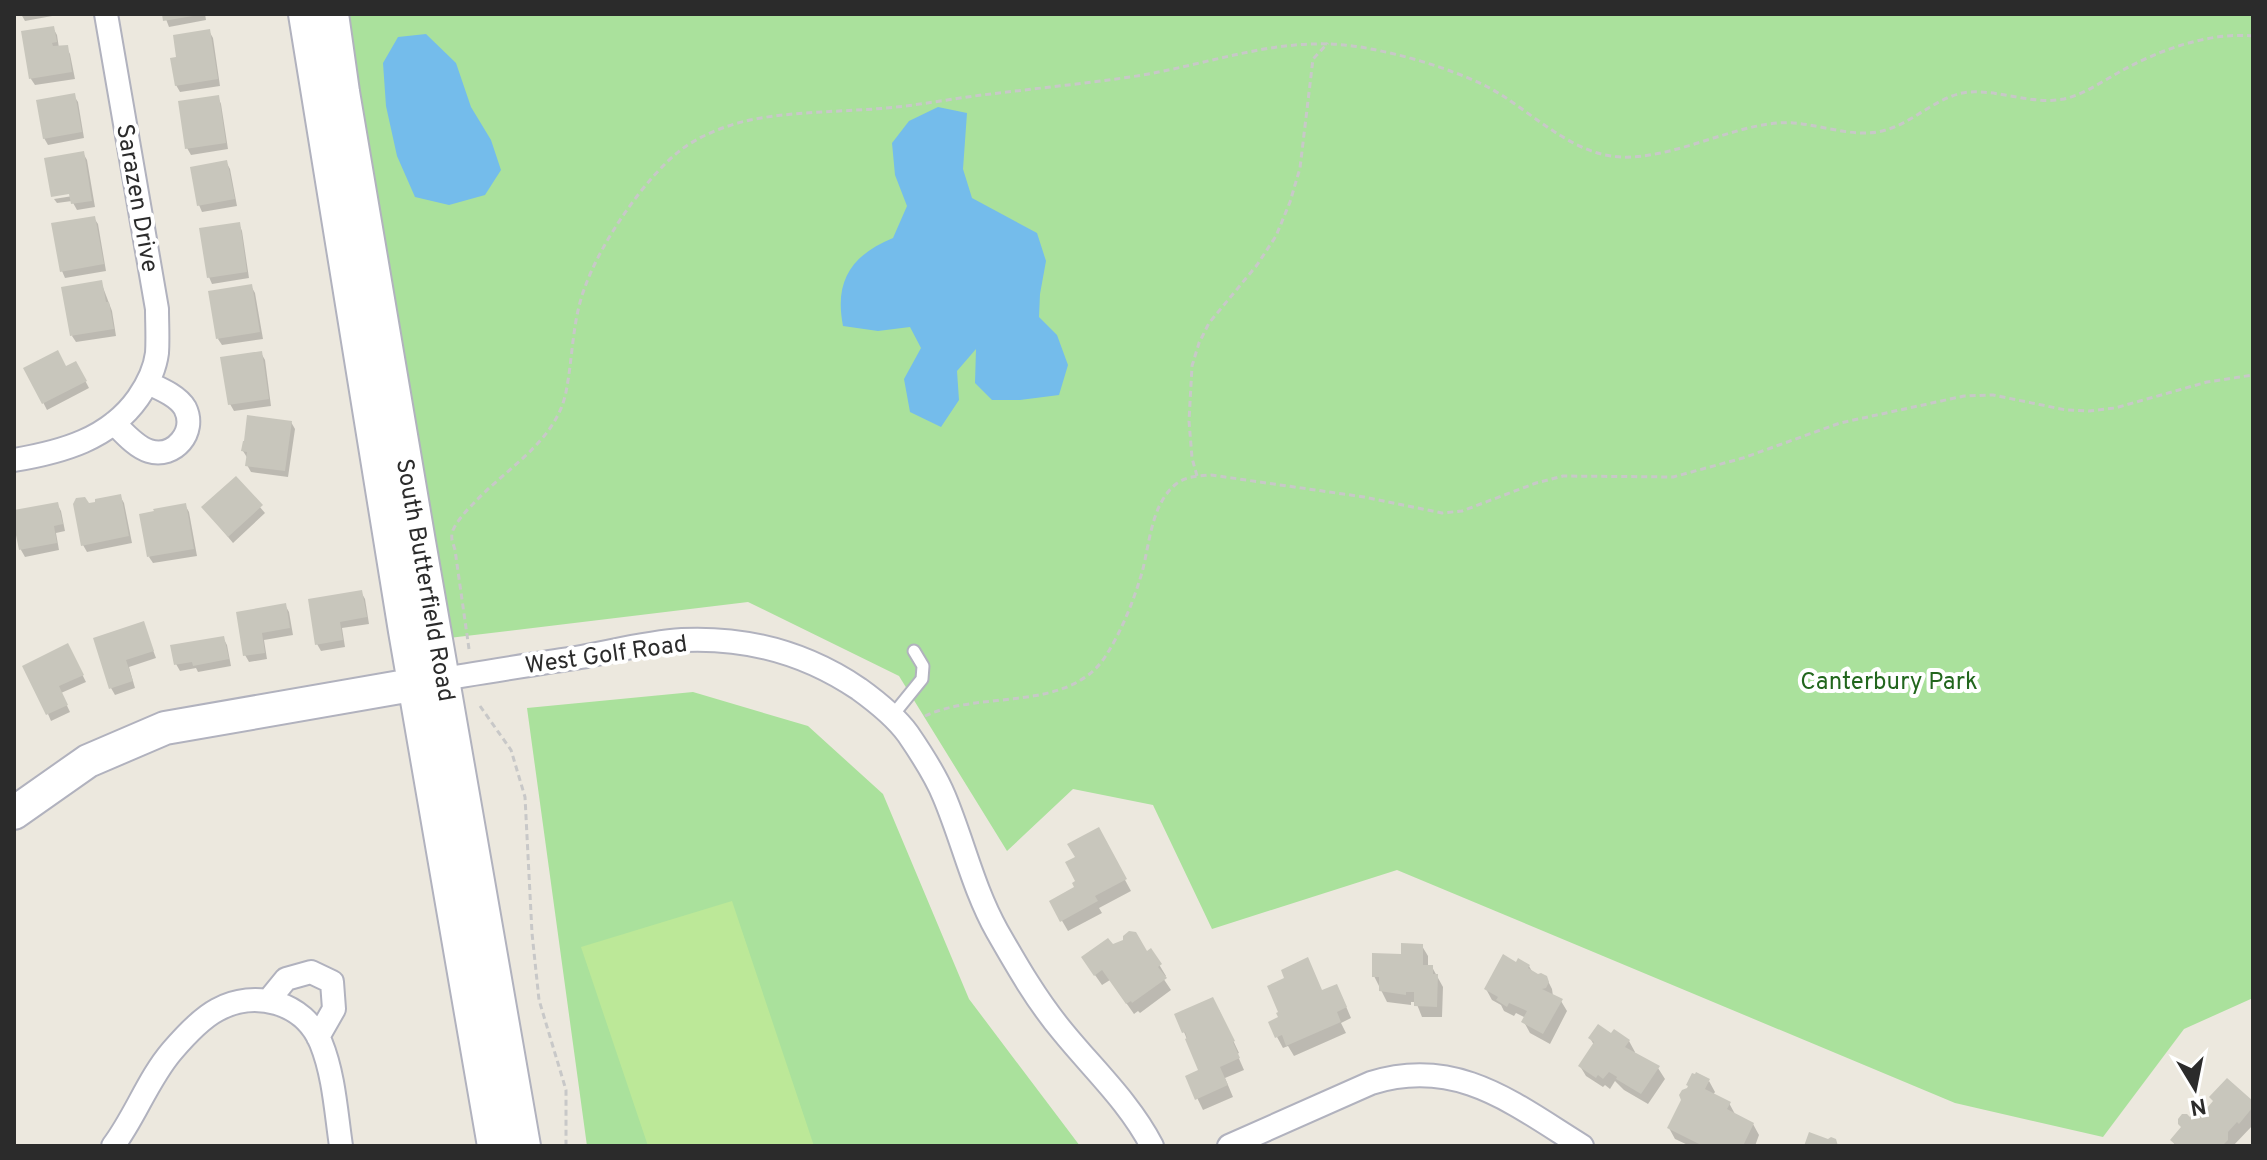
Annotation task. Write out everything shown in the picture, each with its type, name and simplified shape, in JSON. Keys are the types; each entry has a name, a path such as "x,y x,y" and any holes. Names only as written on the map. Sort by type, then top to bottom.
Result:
{"main road":[{"name":"South Butterfield Road","path":"305,14 429,682 524,1146"},
{"name":"South Butterfield Road","path":"332,14 494,1146"},
{"name":"West Golf Road","path":"14,813 88,761 165,728 429,682"}],"street":[{"name":"Sarazen Drive","path":"14,460 67,448 97,436 126,414 148,383 157,355 157,309 106,14"},
{"path":"114,423 150,452 168,451 182,441 188,424 185,408 173,396 148,383"},
{"name":"West Golf Road","path":"429,682 681,640 740,642 778,649 815,663 842,678 876,701 906,731 945,797 978,891 995,928 1032,991 1063,1032 1119,1095 1152,1146"},
{"path":"268,1001 286,979 311,972 332,982 334,1009 318,1037"},
{"path":"113,1146 170,1054 193,1029 216,1011 254,1000 276,1002 295,1010 309,1022 318,1037 329,1068 341,1146"},
{"path":"1229,1146 1371,1083 1409,1075 1448,1077 1477,1084 1582,1146"}],"lane":[{"path":"892,716 922,679 923,666 914,651"}],"path":[{"path":"469,649 453,531 473,503 536,445 555,420 564,403 581,301 593,269 634,201 682,149 708,134 743,121 777,115 884,109 1130,77 1269,47 1329,42 1405,57 1479,83 1581,146 1620,158 1653,154 1776,123 1798,122 1873,133 1889,129 1963,92 2059,100 2185,44 2240,35 2253,36"},
{"path":"1197,476 1189,421 1192,366 1209,323 1257,265 1276,236 1300,168 1313,59 1329,42"},
{"path":"925,716 941,708 1045,693 1074,684 1093,671 1105,657 1131,605 1159,508 1174,485 1197,476 1211,475 1364,497 1442,513 1462,511 1563,476 1673,477 1743,458 1840,423 1964,396 1993,395 2066,410 2089,411 2115,408 2207,382 2253,375"},
{"path":"480,706 511,750 525,797 539,1000 566,1090 566,1146"}],"green space":[{"name":"Canterbury Park","path":"320,14 2253,14 2253,998 2184,1029 2103,1137 1955,1103 1397,870 1212,929 1153,805 1073,789 1007,851 899,676 748,602 449,638"},
{"path":"693,692 808,726 883,794 969,999 1080,1146 587,1146 527,708"},
{"path":"732,901 814,1146 648,1146 581,947"}],"water":[{"path":"426,34 456,63 471,107 491,140 501,170 485,195 449,205 415,197 397,156 386,106 383,63 398,37"},
{"path":"938,107 967,113 963,169 972,198 1037,233 1046,261 1039,317 1057,335 1068,365 1059,395 992,400 975,383 976,349 957,371 959,400 941,427 910,412 904,379 921,348 910,327 878,331 843,326 841,310 841,295 849,271 867,252 893,238 907,206 895,175 892,143 909,121"}],"building":[{"path":"162,14 193,14 193,16 163,21"},
{"path":"54,26 57,42 52,43 53,46 68,45 72,72 29,79 21,31"},
{"path":"210,29 218,79 175,86 170,58 176,57 173,35"},
{"path":"75,93 82,132 43,139 36,100"},
{"path":"219,95 226,143 185,149 178,101"},
{"path":"84,151 92,201 71,204 69,194 51,197 44,158"},
{"path":"227,160 235,199 197,206 190,167"},
{"path":"95,216 104,264 60,272 51,223"},
{"path":"240,222 247,272 207,278 199,228"},
{"path":"102,280 114,329 70,336 61,287"},
{"path":"252,284 260,332 216,339 208,291"},
{"path":"58,350 66,366 76,361 87,381 42,404 23,368"},
{"path":"262,351 269,399 228,405 220,357"},
{"path":"247,415 292,421 285,471 245,466 247,452 241,451"},
{"path":"236,476 263,505 228,537 201,507"},
{"path":"121,494 129,536 81,546 73,504 76,498 85,497 89,503"},
{"path":"58,502 63,524 54,526 57,543 19,550 14,510"},
{"path":"186,503 194,549 147,557 139,514"},
{"path":"362,590 367,617 340,622 343,640 315,645 308,599"},
{"path":"286,603 290,628 262,633 265,653 243,656 236,612"},
{"path":"144,621 154,651 126,660 133,681 109,689 93,638"},
{"path":"224,636 229,659 193,666 192,662 174,665 170,645"},
{"path":"68,643 84,675 59,686 68,705 46,715 22,666"},
{"path":"1099,827 1127,879 1095,896 1098,901 1060,922 1049,901 1074,887 1072,883 1075,881 1065,862 1075,857 1067,844"},
{"path":"1129,931 1136,932 1147,951 1151,948 1162,964 1158,967 1167,978 1126,1004 1102,970 1094,976 1081,957 1108,938 1113,944 1123,940"},
{"path":"1401,943 1423,944 1423,965 1433,965 1433,974 1438,974 1437,1007 1414,1006 1414,992 1406,992 1406,995 1379,991 1379,977 1372,977 1372,953 1401,954"},
{"path":"1503,954 1516,962 1518,958 1530,965 1528,968 1547,976 1549,982 1542,989 1563,999 1543,1034 1521,1022 1527,1011 1509,1003 1507,1007 1484,989"},
{"path":"1308,957 1322,990 1337,984 1347,1007 1337,1012 1341,1022 1286,1046 1282,1035 1275,1038 1268,1022 1278,1017 1278,1012 1267,986 1284,978 1281,970"},
{"path":"1213,997 1240,1058 1220,1067 1228,1085 1195,1100 1185,1076 1198,1070 1185,1032 1182,1033 1174,1014"},
{"path":"1598,1024 1611,1033 1614,1029 1630,1040 1625,1047 1660,1066 1641,1094 1609,1072 1603,1079 1598,1075 1596,1078 1578,1066 1594,1042 1588,1038"},
{"path":"1692,1073 1710,1079 1705,1089 1731,1102 1727,1109 1754,1123 1743,1146 1703,1146 1667,1128 1681,1100 1679,1095 1687,1088"},
{"path":"2227,1078 2253,1101 2253,1107 2228,1132 2228,1140 2223,1145 2177,1146 2170,1140 2181,1127 2178,1119 2182,1114 2190,1117 2197,1105 2207,1108 2213,1101 2209,1097"},
{"path":"1809,1132 1836,1139 1838,1146 1804,1146"}]}
